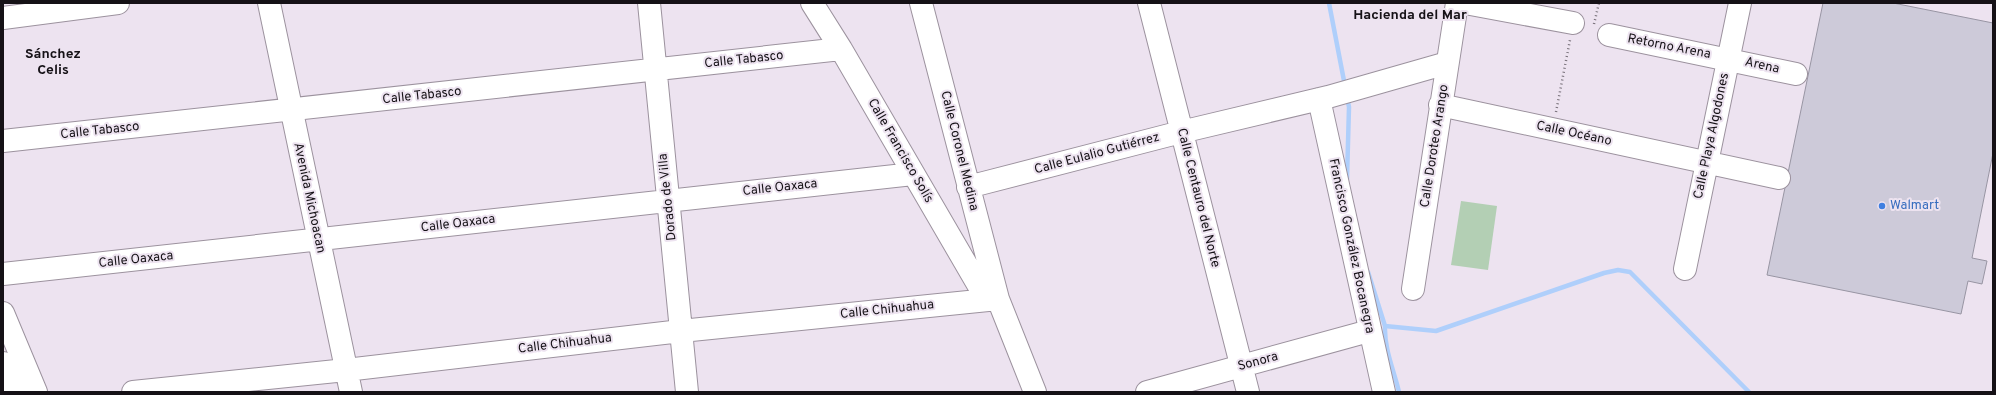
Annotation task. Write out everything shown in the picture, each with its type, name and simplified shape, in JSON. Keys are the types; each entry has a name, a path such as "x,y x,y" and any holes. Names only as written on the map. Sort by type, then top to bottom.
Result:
{"street":[{"path":"3,18 118,3"},
{"name":"Avenida Michoacan","path":"269,3 351,392"},
{"name":"Dorado de Villa","path":"649,3 687,392"},
{"name":"Calle Francisco Solís","path":"812,3 842,49 913,174 992,299"},
{"name":"Calle Coronel Medina","path":"921,3 968,188 992,299"},
{"name":"Calle Centauro del Norte","path":"1149,3 1248,392"},
{"name":"Calle Doroteo Arango","path":"1413,289 1440,105 1458,3"},
{"name":"Retorno Arena","path":"1465,3 1592,28 1729,59"},
{"name":"Calle Playa Algodones","path":"1684,269 1740,3"},
{"name":"Calle Tabasco","path":"3,141 292,111 842,49"},
{"name":"Arena","path":"1729,59 1796,74"},
{"name":"Calle Eulalio Gutiérrez","path":"968,188 1181,132 1323,98 1448,63"},
{"name":"Francisco González Bocanegra","path":"1323,98 1369,331 1384,392"},
{"name":"Calle Océano","path":"1440,105 1779,178"},
{"name":"Calle Oaxaca","path":"3,274 913,174"},
{"path":"992,299 1035,392"},
{"name":"Calle Chihuahua","path":"133,392 346,370 681,331 992,299"},
{"path":"3,313 36,392"},
{"name":"Sonora","path":"1147,392 1369,331"},
{"path":"3,363 15,392"}],"path":[{"path":"1552,129 1592,28 1599,3"}],"green space":[{"path":"1461,201 1497,206 1488,270 1451,265"}],"building":[{"name":"Walmart","path":"1823,3 1893,3 1993,23 1993,153 1972,258 1987,261 1982,284 1968,281 1961,314 1767,275"}],"waterway":[{"path":"1329,3 1345,86"},
{"path":"1347,97 1349,107 1347,179"},
{"path":"1368,272 1385,326 1436,331 1604,273 1618,270 1630,272 1749,392"},
{"path":"1385,326 1386,343 1399,392"}],"place":[{"name":"Walmart","path":"1882,206"}],"district":[{"name":"Hacienda del Mar","path":"1410,15"},
{"name":"Sánchez Celis","path":"53,62"}]}
